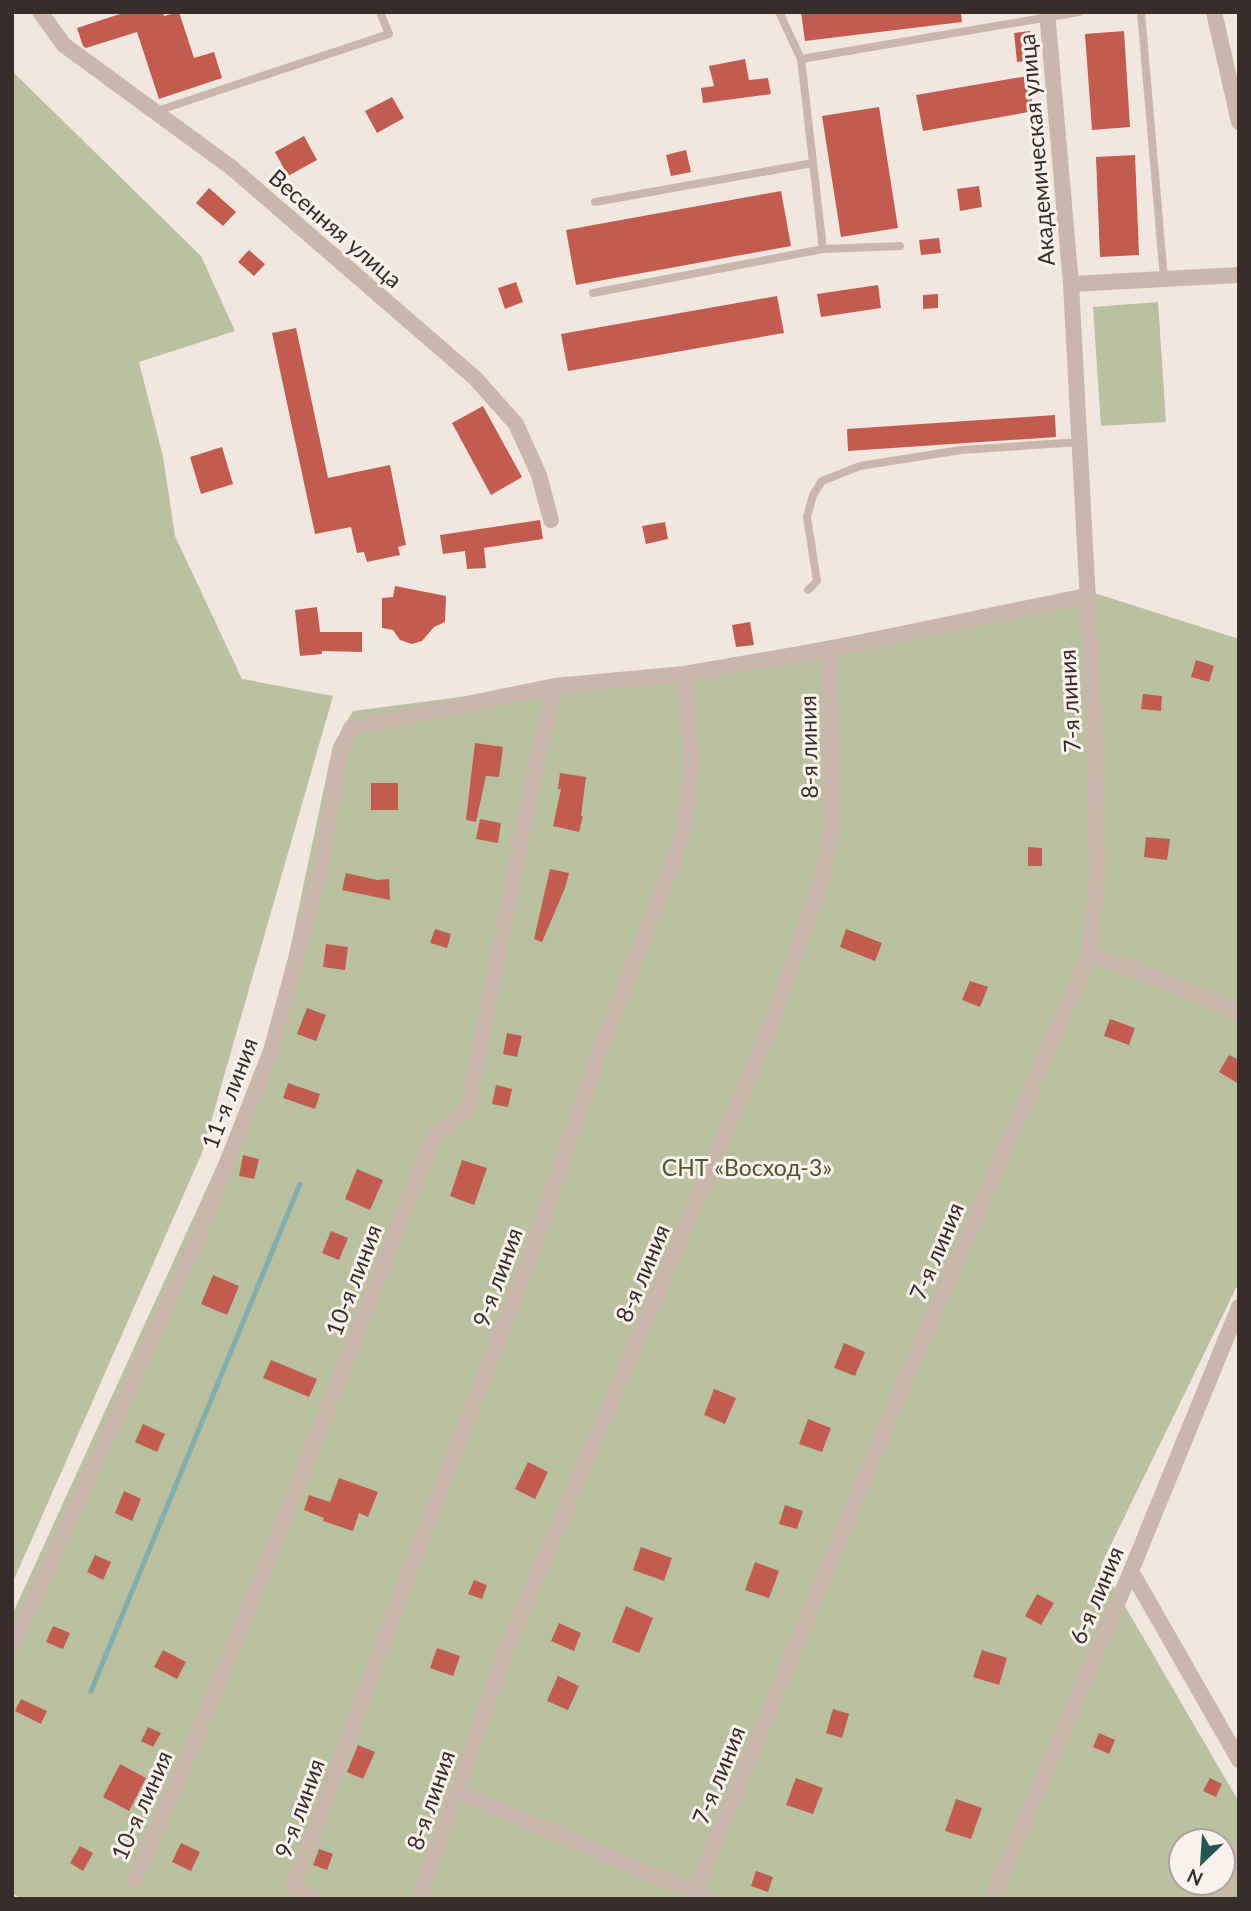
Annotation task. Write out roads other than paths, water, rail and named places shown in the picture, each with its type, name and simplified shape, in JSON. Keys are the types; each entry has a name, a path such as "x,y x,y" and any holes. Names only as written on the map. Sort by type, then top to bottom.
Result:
{"street":[{"name":"Весенняя улица","path":"40,12 64,45 232,169 475,378 516,424 539,475 551,520"},
{"path":"1214,12 1239,122"},
{"name":"Академическая улица","path":"1048,15 1071,284 1079,442"},
{"path":"1071,284 1239,275"},
{"name":"7-я линия","path":"698,1897 899,1395 1090,953 1098,870 1094,714 1079,442"},
{"path":"555,686 684,674 829,649 1086,596"},
{"name":"8-я линия","path":"419,1899 508,1645 770,1028 824,873 832,823 829,649"},
{"name":"9-я линия","path":"315,1899 295,1886 414,1559 531,1255 596,1062 683,836 692,762 684,674"},
{"name":"11-я линия","path":"12,1647 197,1239 271,1051 321,867 340,753 351,728 555,686"},
{"name":"10-я линия","path":"134,1880 295,1497 434,1136 468,1109 534,774 555,686"},
{"path":"1090,953 1239,1013"},
{"name":"6-я линия","path":"992,1899 1239,1307"},
{"path":"1131,1571 1239,1760"},
{"path":"457,1791 698,1897"},
{"path":"1218,1899 1239,1850"}],"lane":[{"path":"155,112 389,34 380,12"},
{"path":"779,12 801,60 823,250"},
{"path":"801,60 1048,15 1079,12"},
{"path":"1141,12 1164,279"},
{"path":"594,202 813,163"},
{"path":"593,293 823,250 900,246"},
{"path":"808,590 817,582 807,517 813,495 822,481 860,466 961,450 1079,442"}],"waterway":[{"path":"91,1691 300,1184"}],"park label":[{"name":"СНТ «Восход-3»","path":"747,1167"}]}
